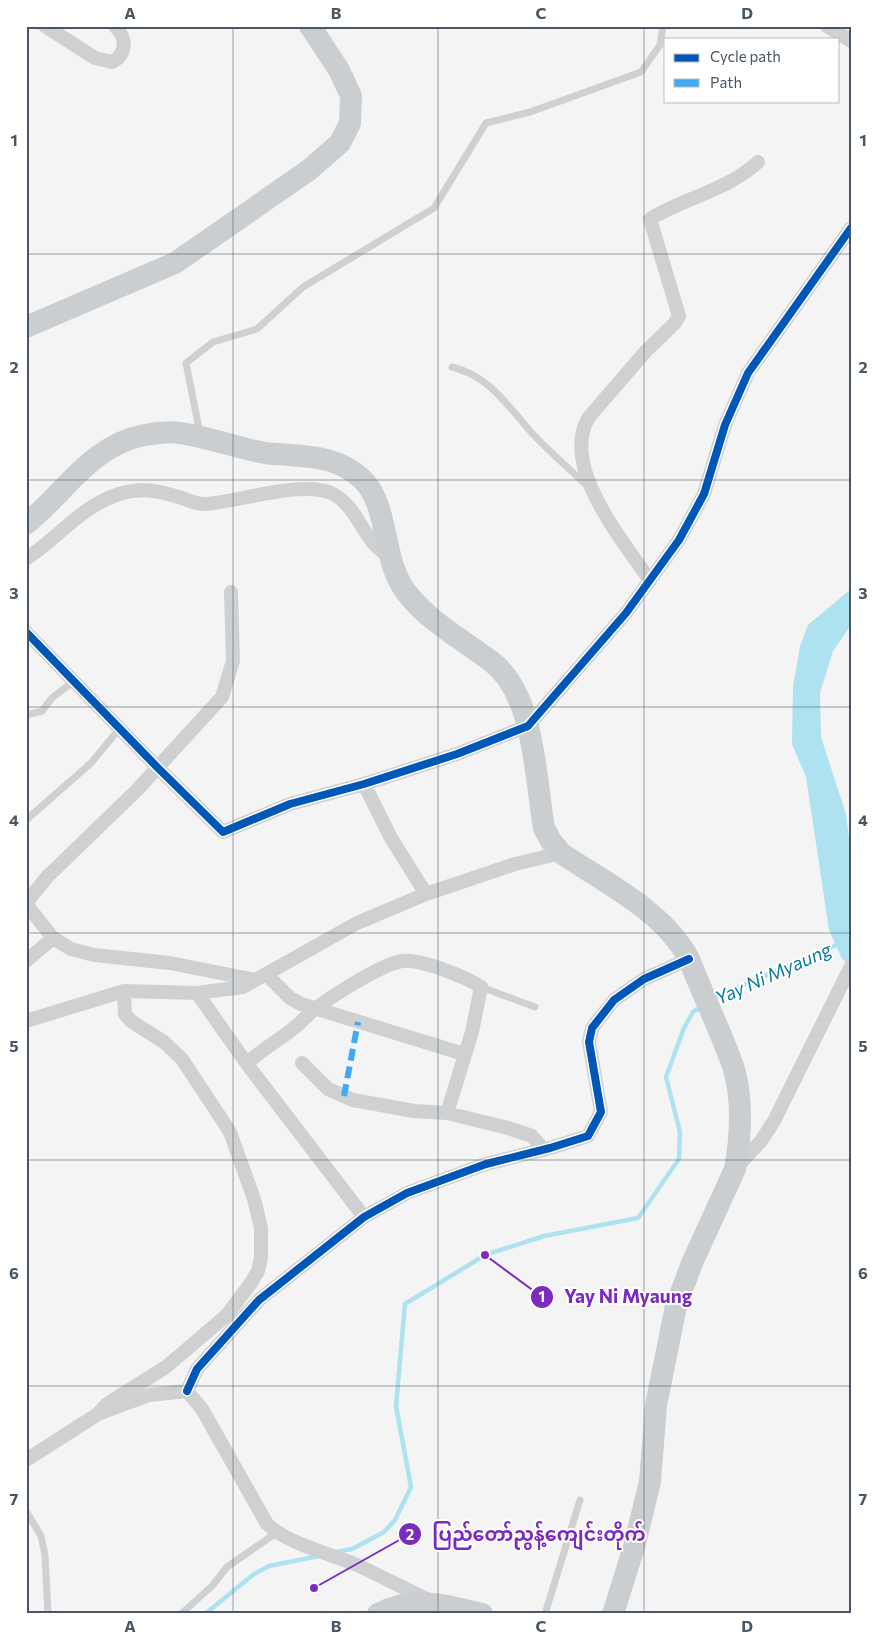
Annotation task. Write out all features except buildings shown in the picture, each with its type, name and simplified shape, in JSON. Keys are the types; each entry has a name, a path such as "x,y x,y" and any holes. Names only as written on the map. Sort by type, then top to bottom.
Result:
{"main road":[{"path":"26,328 175,263 309,170 340,143 350,122 351,96 339,70 310,26"},
{"path":"26,524 79,470 113,446 132,437 159,432 178,432 242,449 311,456 347,468 363,479 372,492 382,521 389,558 396,577 420,609 436,624 502,671 520,698 528,726 544,828 551,841 561,853 656,918 680,942 690,959 733,1068 739,1120 735,1169 692,1263 676,1306 656,1405 650,1482 634,1547 613,1614"},
{"path":"378,1614 406,1604 432,1602 482,1614"}],"street":[{"path":"45,26 95,58 112,62 119,58 124,51 124,41 120,31 115,26"},
{"path":"827,26 851,41"},
{"path":"650,581 589,488 581,452 583,427 589,417 646,351 674,324 679,316 650,219 672,206 697,197 732,180 758,162"},
{"path":"26,632 223,832 290,804 364,784 457,754 528,726 626,613 693,519 704,494 725,425 748,373 851,228"},
{"path":"26,558 66,524 118,495 150,489 202,504 245,499 298,489 324,491 333,494 348,505 374,544 389,558"},
{"path":"230,592 234,661 228,685 222,697 158,767 47,878 26,904 52,938 71,949 94,955 170,962 261,977 290,998 314,1009 464,1054"},
{"path":"364,784 391,838 426,894"},
{"path":"26,1021 124,991 196,993 243,987 357,923 426,894 515,864 561,853"},
{"path":"26,962 52,938"},
{"path":"187,1391 197,1369 259,1300 364,1217 407,1193 486,1164 544,1150 588,1136 601,1112 589,1042 592,1028 614,1000 644,979 690,959"},
{"path":"247,1064 259,1051 295,1028 314,1009 379,969 403,961 420,963 469,980 481,987 472,1032 447,1113"},
{"path":"735,1169 761,1141 774,1121 850,968"},
{"path":"98,1414 107,1404 166,1367 228,1314 251,1283 258,1271 261,1258 261,1228 254,1199 230,1132 182,1059 164,1042 131,1021 125,1014 124,991"},
{"path":"196,993 247,1064 364,1217"},
{"path":"302,1063 328,1089 353,1100 414,1111 447,1113 532,1136 544,1150"},
{"path":"26,1460 98,1414 149,1395 187,1391"},
{"path":"187,1391 202,1409 267,1524 276,1533 358,1566 432,1602"}],"lane":[{"path":"201,437 186,363 214,342 257,329 303,287 434,208 486,123 530,112 641,72 660,45 664,26"},
{"path":"452,367 478,377 502,396 531,433 589,488"},
{"path":"26,716 42,711 52,698 74,681"},
{"path":"26,820 91,762 120,728"},
{"path":"481,987 536,1007"},
{"path":"545,1614 580,1500"},
{"path":"26,1511 41,1536 45,1555 48,1614"},
{"path":"181,1614 212,1586 227,1567 276,1533"}],"water":[{"path":"851,589 851,625 833,651 820,693 821,737 846,814 851,854 851,965 842,959 829,930 806,777 792,744 793,687 800,646 808,625"}],"waterway":[{"name":"Yay Ni Myaung","path":"713,998 841,943"},
{"name":"Yay Ni Myaung","path":"336,1552 352,1549 384,1532 395,1520 411,1487 396,1406 405,1304 485,1255 544,1236 638,1218 679,1159 680,1132 666,1077 684,1028 693,1012 701,1007"},
{"name":"Yay Ni Myaung","path":"205,1614 254,1574 269,1566 319,1556"}],"marked path":[{"path":"344,1096 358,1022"}],"cycle path":[{"path":"26,632 223,832 290,804 364,784 457,754 528,726 626,613 679,540 704,494 725,425 748,373 851,228"},
{"path":"187,1391 197,1369 259,1300 364,1217 407,1193 486,1164 550,1148 588,1136 601,1112 589,1042 592,1028 614,1000 644,979 689,959"}],"place":[{"name":"Yay Ni Myaung","path":"485,1255"},
{"name":"ပြည်‌‌တော်ညွန့်ကျေင်းတိုက်","path":"314,1588"}]}
